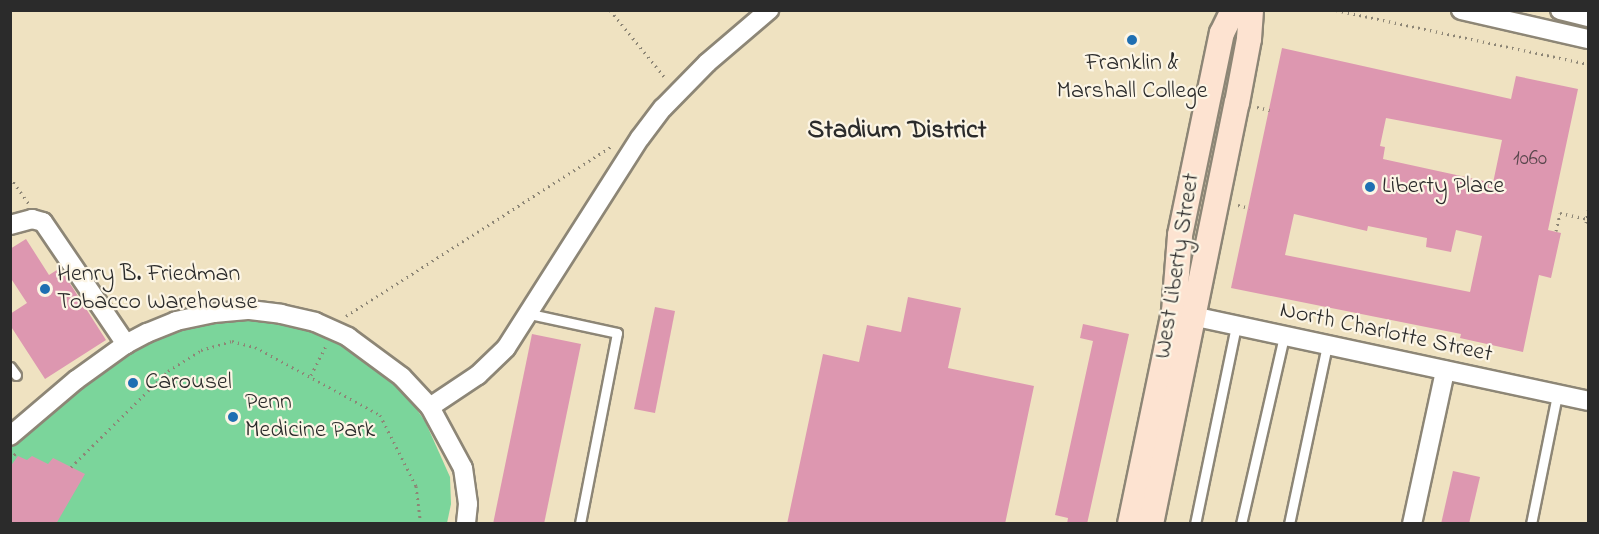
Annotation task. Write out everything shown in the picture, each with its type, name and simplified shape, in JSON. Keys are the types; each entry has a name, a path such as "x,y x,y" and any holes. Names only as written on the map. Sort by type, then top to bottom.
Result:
{"main road":[{"name":"West Liberty Street","path":"1151,524 1184,315 1180,235 1222,33 1233,10"},
{"name":"West Liberty Street","path":"1130,524 1184,315 1249,39 1251,10"}],"street":[{"path":"430,407 478,375 506,348 530,314 640,138 663,108 707,63 769,10"},
{"path":"1461,10 1588,39"},
{"path":"1560,10 1588,17"},
{"path":"10,225 32,219 43,222 126,344"},
{"path":"14,444 76,380 126,344 177,321 250,310 281,314 328,334 348,336 376,354 402,376 430,407 463,468 468,504 466,524"},
{"name":"North Charlotte Street","path":"1184,315 1588,401"},
{"path":"1412,524 1446,371"}],"lane":[{"path":"530,314 617,333 580,524"},
{"path":"1195,524 1236,326"},
{"path":"1241,524 1284,336"},
{"path":"1289,524 1327,345"},
{"path":"1531,524 1557,394"}],"path":[{"path":"610,10 670,84"},
{"path":"1336,10 1588,64"},
{"path":"311,375 328,334 619,141"},
{"path":"1586,223 1588,210"},
{"path":"1556,231 1560,213 1588,218"},
{"path":"72,468 168,371 201,350 232,341 255,347 372,408 386,423 416,486 421,524"},
{"path":"10,459 14,444"}],"green space":[{"name":"Penn Medicine Park","path":"247,316 306,328 330,337 354,350 400,386 425,421 450,477 451,504 447,523 11,524 10,449 47,413 134,351 173,331 216,319"}],"building":[{"name":"Liberty Place","path":"1282,48 1511,99 1516,76 1578,89 1548,230 1561,233 1551,278 1539,275 1523,352 1460,338 1461,334 1231,288","holes":["1386,118 1502,140 1493,183 1383,159 1385,147 1380,146","1294,214 1367,231 1368,226 1427,238 1426,247 1451,252 1456,230 1482,236 1470,292 1285,255"]},
{"path":"26,239 49,275 60,268 106,340 45,379 10,325 10,314 27,303 10,277 10,249"},
{"path":"908,297 961,308 948,368 1034,386 1005,524 787,524 823,354 859,362 867,325 901,332"},
{"path":"655,307 675,311 655,413 634,409"},
{"path":"1083,324 1129,334 1087,524 1067,524 1068,518 1055,515 1093,341 1080,338"},
{"path":"532,334 581,344 544,524 493,524"},
{"path":"18,456 27,460 32,456 48,464 53,458 85,474 56,524 10,524 10,467"},
{"path":"1453,471 1480,477 1469,524 1441,524"}],"place":[{"name":"Franklin & Marshall College","path":"1132,40"},
{"name":"Liberty Place","path":"1370,187"},
{"name":"Henry B. Friedman Tobacco Warehouse","path":"45,289"},
{"name":"Carousel","path":"133,383"},
{"name":"Penn Medicine Park","path":"233,417"}],"district":[{"name":"Stadium District","path":"897,132"}]}
